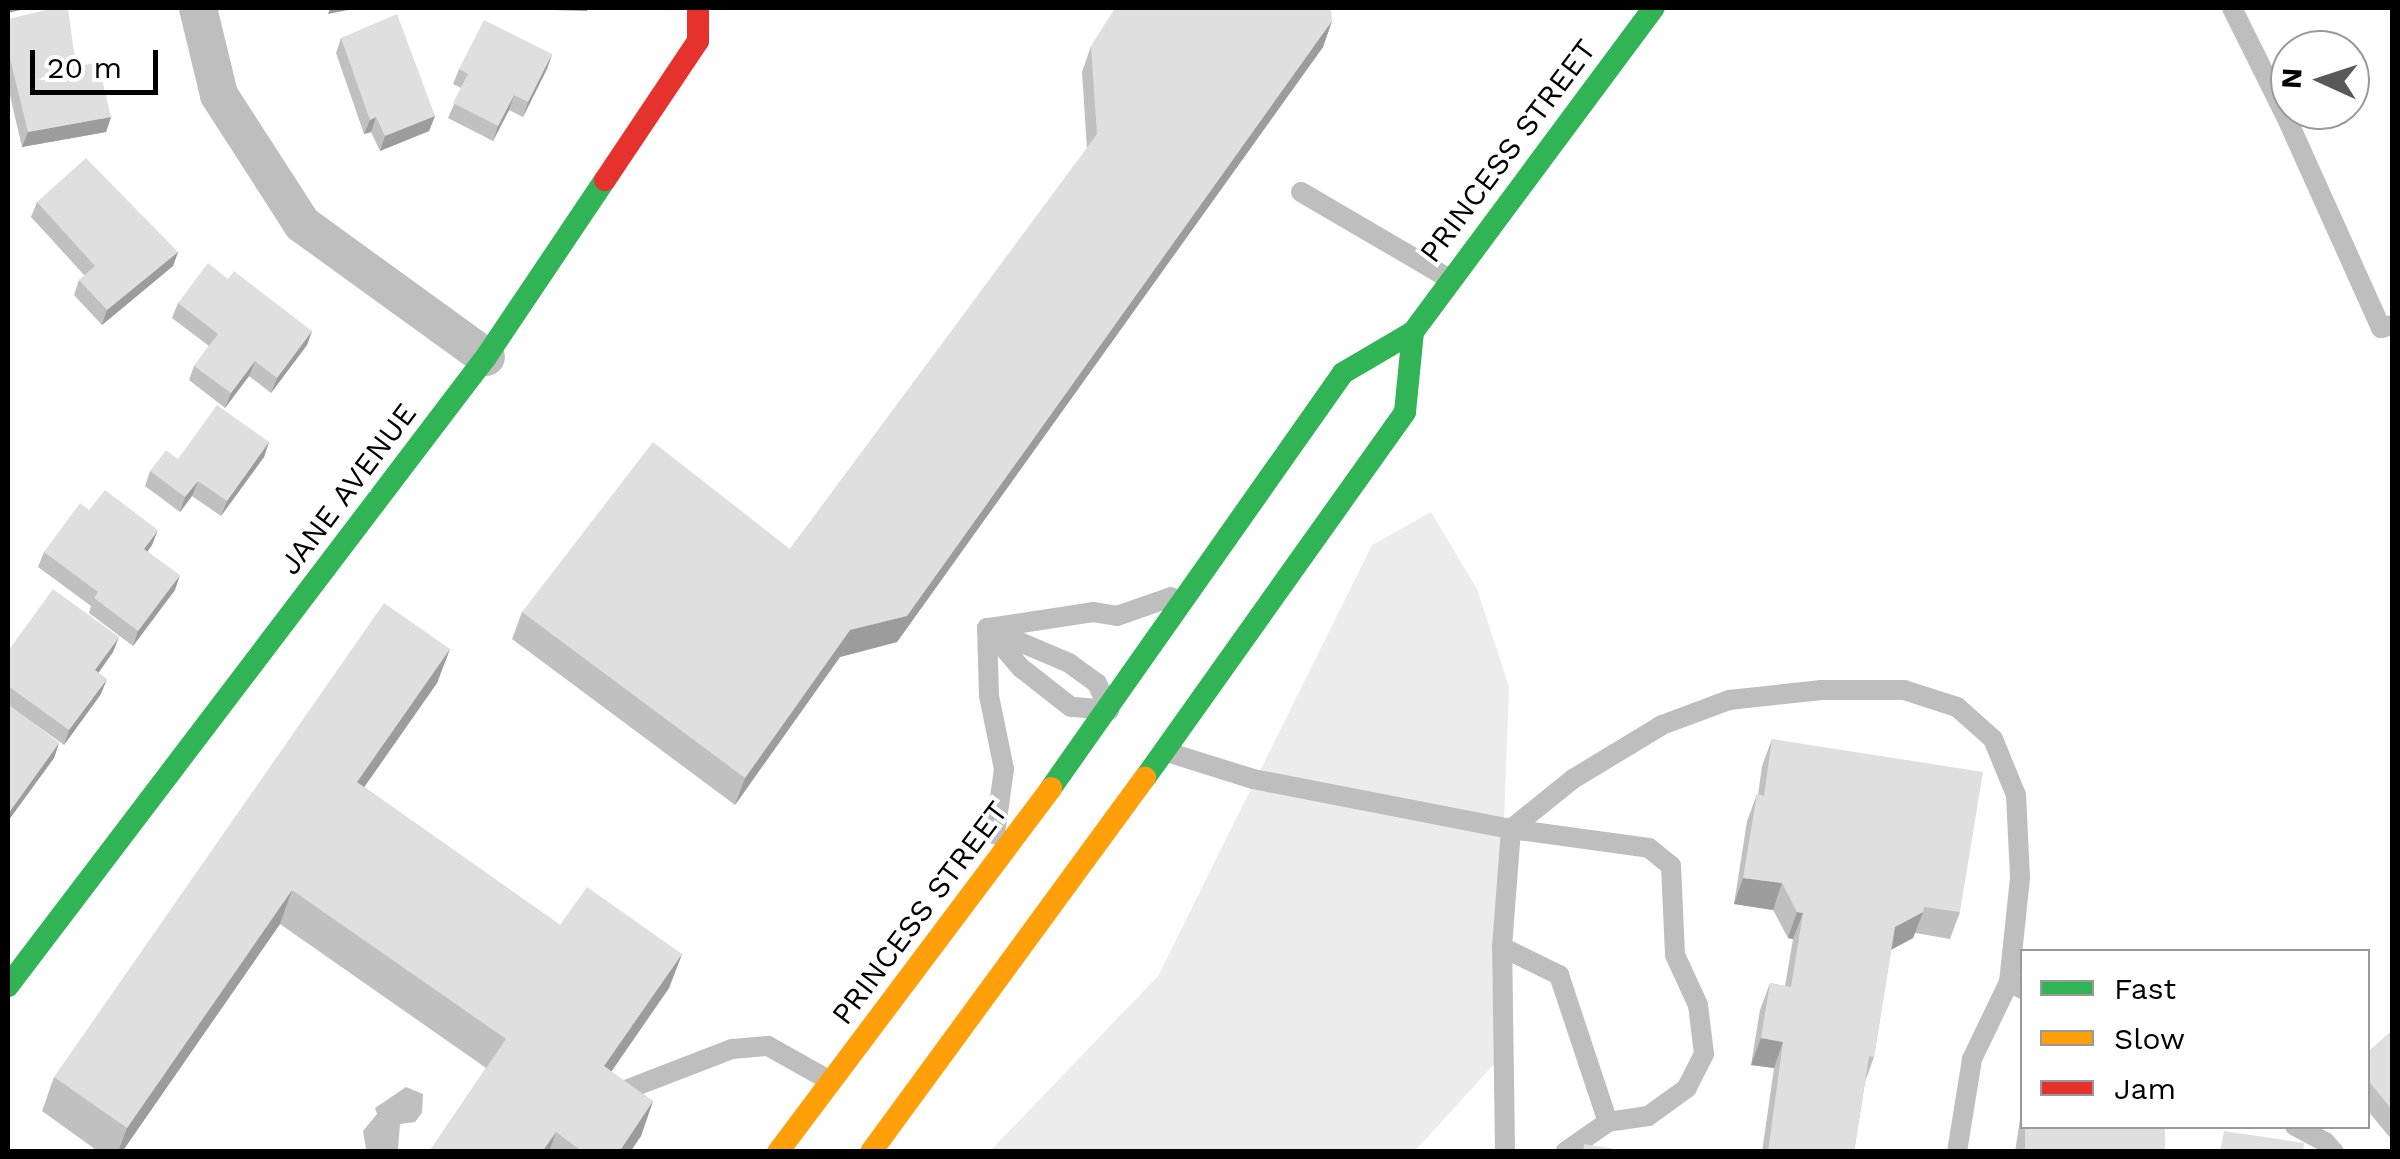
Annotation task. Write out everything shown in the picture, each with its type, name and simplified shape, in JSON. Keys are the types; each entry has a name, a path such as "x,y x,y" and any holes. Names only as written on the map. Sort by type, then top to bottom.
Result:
{"main road":[{"name":"JANE AVENUE","path":"8,986 486,357 698,41 698,8"},
{"name":"PRINCESS STREET","path":"778,1152 988,874 1116,715 1196,586 1343,374 1413,332 1654,8"},
{"name":"PRINCESS STREET","path":"871,1152 1158,746 1405,412 1413,332"}],"street":[{"path":"198,8 219,95 302,224 486,357"}],"lane":[{"path":"2232,8 2288,120 2382,328 2392,324"},
{"path":"1302,192 1450,279"},
{"path":"988,628 1094,612 1117,616 1196,586"},
{"path":"988,628 1069,663 1097,682 1116,715"},
{"path":"988,628 1021,668 1070,708 1116,715"},
{"path":"988,628 989,696 1004,769 988,874"},
{"path":"1505,1152 1502,946 1512,829 1573,778 1662,724 1728,700 1821,690 1904,690 1957,706 1994,739 2016,795 2020,878 2016,986 1972,1059 1958,1152"},
{"path":"1158,746 1253,779 1512,829 1649,848 1671,866 1675,955 1698,1005 1704,1054 1687,1088 1648,1116 1608,1122 1565,1152"},
{"path":"1502,946 1559,975 1608,1122"},
{"path":"607,1112 622,1091 732,1049 768,1046 831,1081"},
{"path":"2301,1129 2325,1142 2334,1152"}],"shaded area":[{"path":"1431,512 1477,589 1509,687 1495,1063 1415,1151 989,1152 1158,976 1372,545"},
{"path":"406,1087 423,1094 422,1113 415,1122 400,1124 398,1149 366,1149 363,1131 377,1114 375,1108"}],"building":[{"path":"68,8 76,67 98,62 111,117 28,132 8,50 8,19"},
{"path":"1115,8 1331,8 1332,21 907,616 850,630 745,778 522,612 653,442 790,549 1097,134 1091,46"},
{"path":"397,14 435,116 385,136 376,117 370,120 341,38"},
{"path":"484,20 552,54 528,102 514,95 498,126 453,103 468,74 459,69"},
{"path":"86,158 178,252 107,310 79,280 95,266 37,202"},
{"path":"208,263 228,279 234,271 312,331 277,378 255,361 231,393 194,366 218,334 178,303"},
{"path":"217,405 269,442 227,501 198,481 185,497 150,471 166,450 178,459"},
{"path":"105,490 158,530 144,549 180,575 138,631 94,598 98,592 44,552 80,503 89,510"},
{"path":"53,589 119,637 95,670 107,679 69,730 8,686 8,651"},
{"path":"384,603 450,649 357,782 560,925 587,887 682,954 604,1066 653,1101 619,1152 583,1152 556,1132 542,1152 429,1152 506,1039 292,890 127,1128 54,1077"},
{"path":"8,704 59,743 8,814"},
{"path":"1772,739 1983,772 1960,912 1924,907 1923,912 1895,927 1854,1152 1768,1152 1783,1042 1761,1038 1770,983 1791,987 1803,913 1797,912 1782,883 1743,878 1757,794 1764,796"},
{"path":"2392,1031 2392,1110 2370,1082 2370,1050"},
{"path":"2025,1129 2165,1129 2165,1152 2025,1152"},
{"path":"2224,1131 2304,1143 2303,1152 2220,1152"},
{"path":"1584,1144 1632,1152 1583,1152"}],"traffic: fast":[{"path":"1051,788 1343,373 1413,332 1654,8"},
{"path":"8,986 486,357 605,180"},
{"path":"1145,778 1405,412 1413,332"}],"traffic: slow":[{"path":"871,1152 1145,778"},
{"path":"778,1152 1051,788"}],"traffic: jam":[{"path":"605,180 698,41 698,8"}]}
